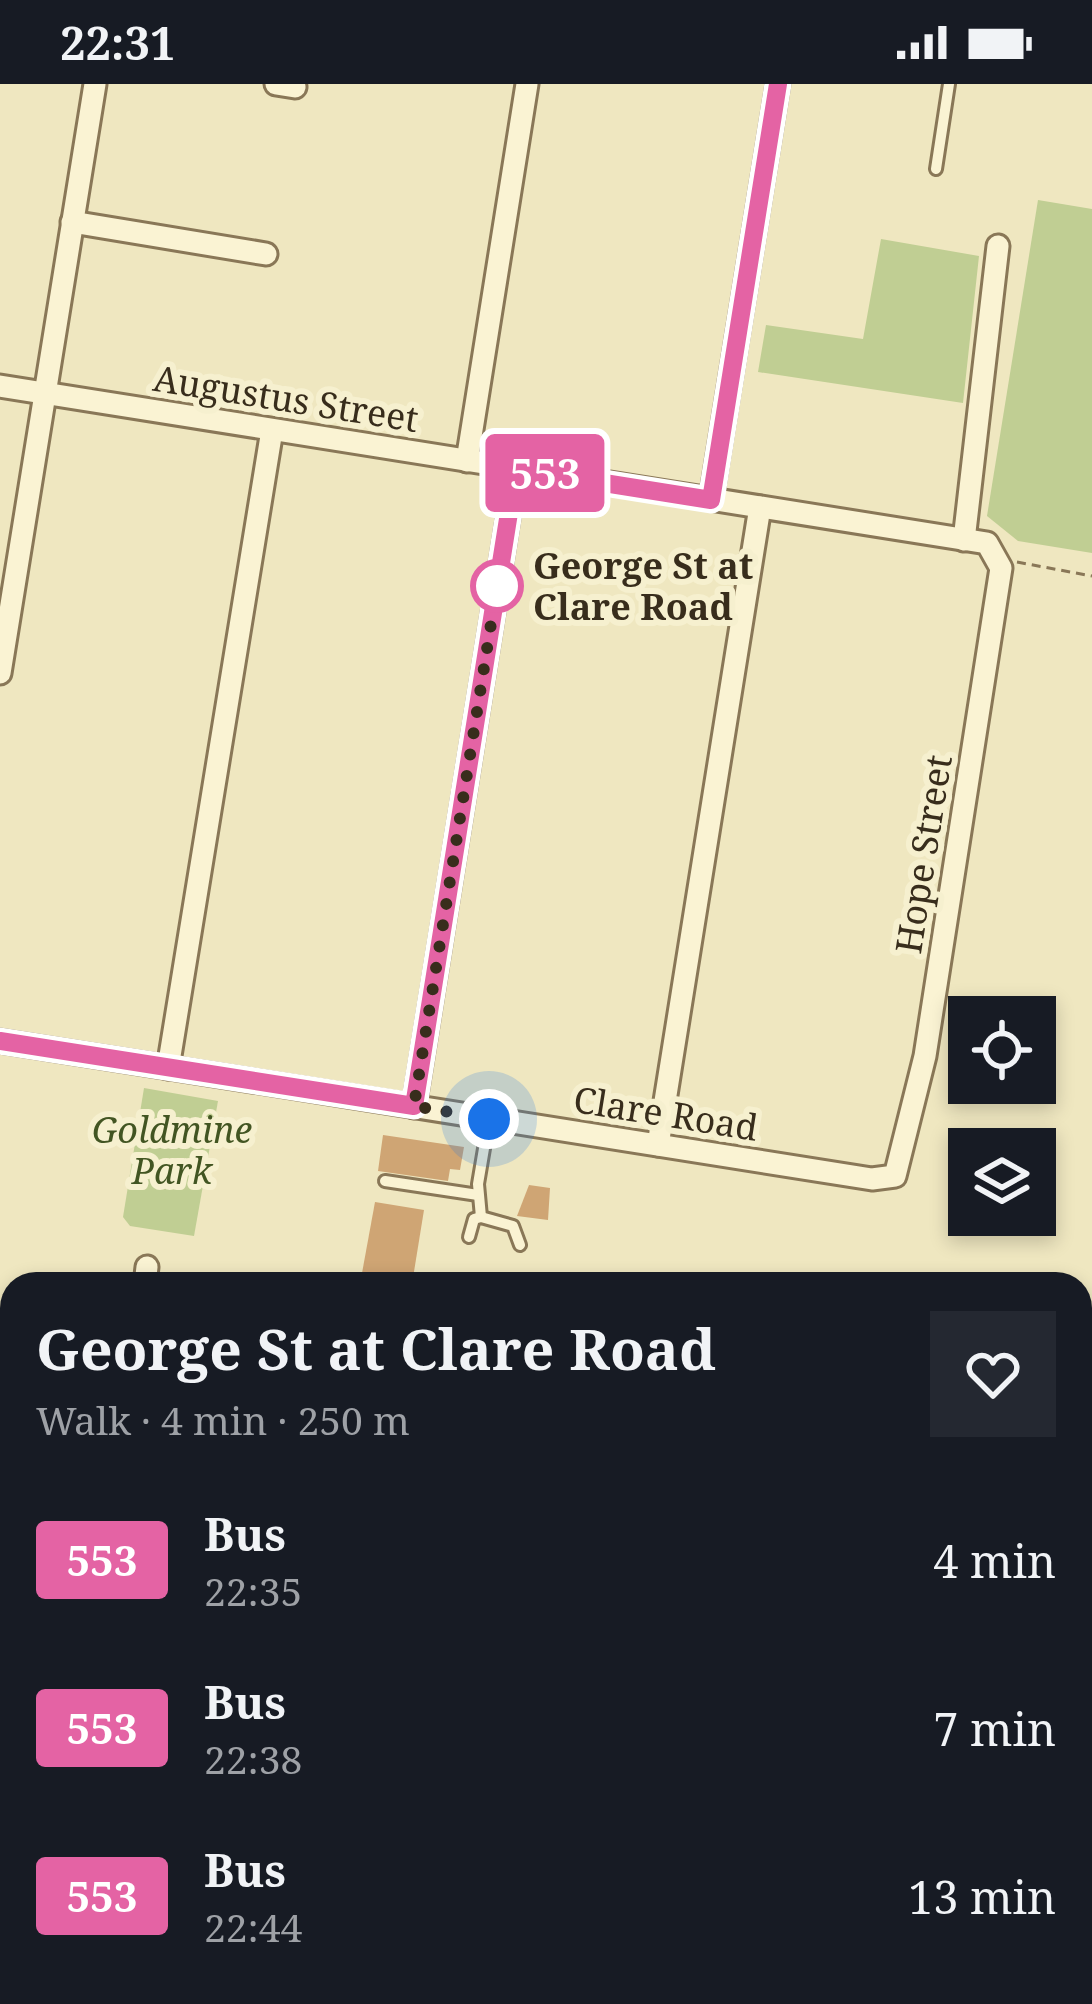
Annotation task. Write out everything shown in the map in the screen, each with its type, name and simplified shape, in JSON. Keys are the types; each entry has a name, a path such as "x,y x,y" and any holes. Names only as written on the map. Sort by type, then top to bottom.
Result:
{"street":[{"path":"0,673 95,84"},
{"path":"467,460 527,84"},
{"path":"711,500 778,84"},
{"path":"72,222 266,254"},
{"name":"Hope Street","path":"896,1176 904,1160 928,1033 1001,568 983,546 998,246"},
{"name":"Augustus Street","path":"0,386 983,546"},
{"path":"168,1068 272,430"},
{"path":"414,1106 516,469"},
{"path":"658,1145 760,507"},
{"name":"Clare Road","path":"0,1041 872,1179 896,1176"}],"lane":[{"path":"936,169 949,84"},
{"path":"469,1237 481,1216 478,1195 489,1119"},
{"path":"385,1181 478,1195"},
{"path":"481,1216 513,1226 520,1245"}],"path":[{"path":"983,546 1027,566 1092,576"}],"green space":[{"path":"1038,200 1092,209 1092,553 1018,541 987,516"},
{"path":"881,239 979,256 963,403 758,372 766,325 863,339"},
{"name":"Goldmine Park","path":"144,1088 218,1101 194,1236 130,1226 123,1217"}],"building":[{"path":"383,1135 464,1147 460,1170 450,1169 448,1181 378,1171"},
{"path":"529,1185 550,1188 548,1220 517,1216"},
{"path":"375,1202 424,1210 414,1272 362,1272"}],"bus line":[{"name":"553","path":"0,1041 414,1106 516,469 711,500 778,84"}],"place":[{"name":"George St at Clare Road","path":"497,586"}],"route":[{"path":"489,1119 414,1106 498,580 497,586"}]}
